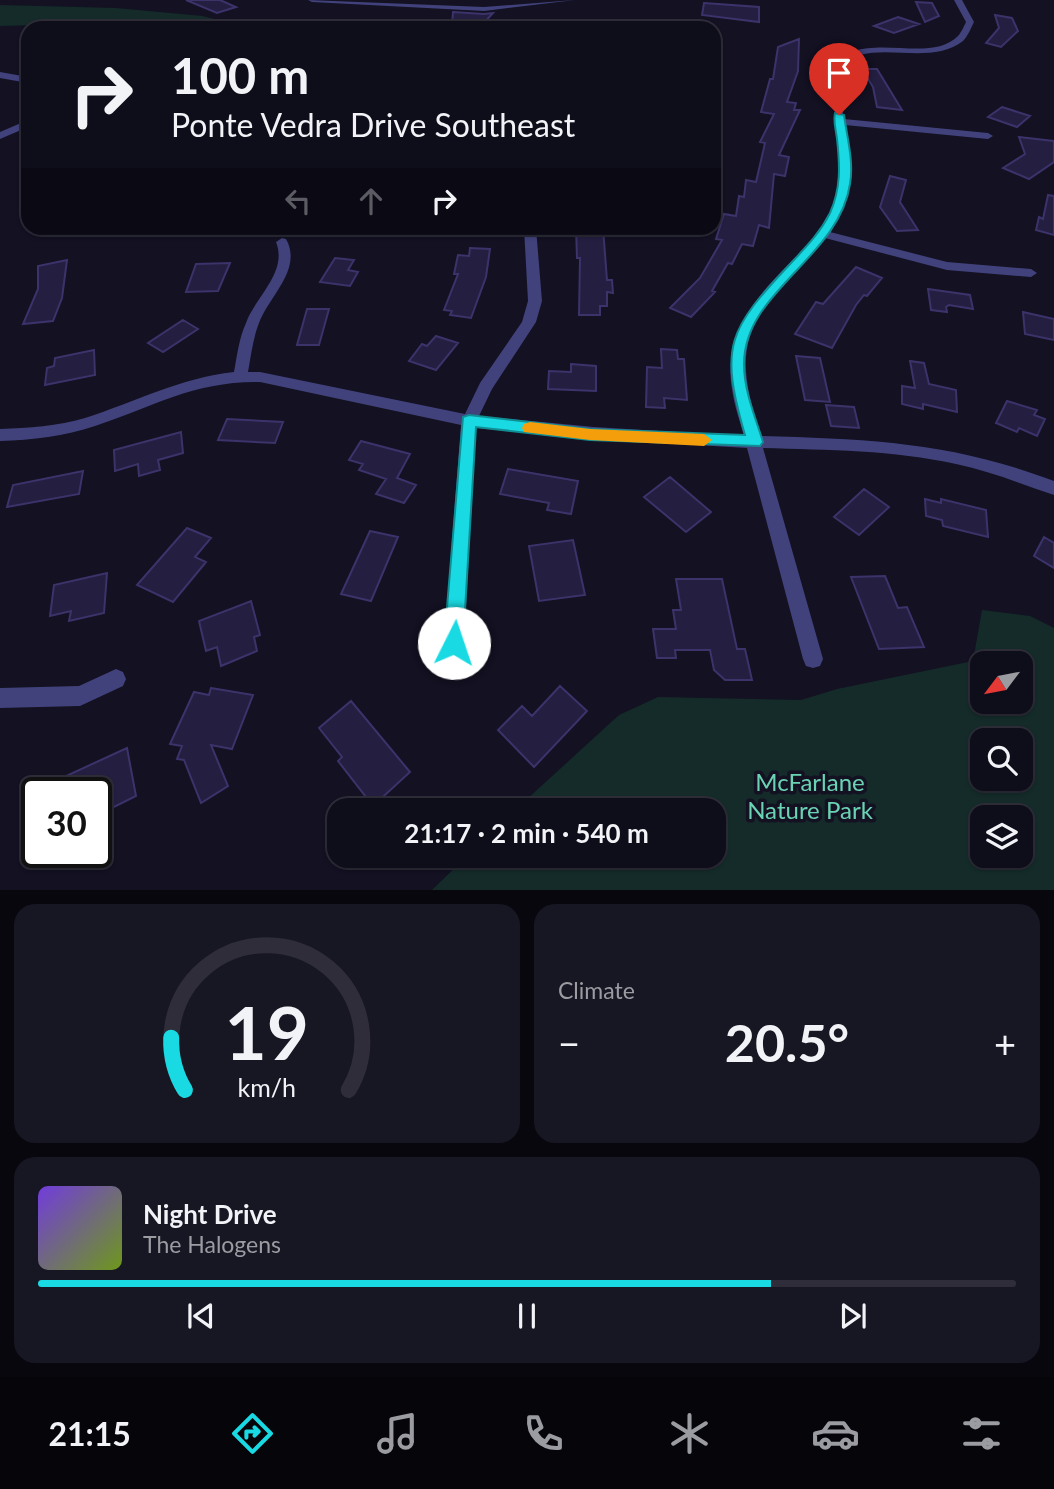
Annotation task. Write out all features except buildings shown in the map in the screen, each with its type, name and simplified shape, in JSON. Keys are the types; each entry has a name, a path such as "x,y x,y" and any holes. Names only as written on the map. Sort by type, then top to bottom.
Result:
{"street":[{"path":"312,0 509,8 571,0"},
{"path":"813,659 739,389 737,363 740,344 756,308 825,234 845,185 845,157 831,67 837,58 857,51 923,50 951,43 962,36 969,26 969,17 958,0"},
{"path":"0,75 21,79"},
{"path":"840,122 988,136"},
{"path":"0,136 21,126"},
{"path":"825,234 947,266 1031,273"},
{"path":"454,643 469,421 485,387 529,322 535,301 530,235"},
{"path":"240,375 252,323 285,265 286,252 282,242"},
{"path":"0,435 69,428 178,387 240,375 469,421 590,435 927,452 993,466 1054,488"},
{"path":"0,698 80,696 116,679"}],"green space":[{"path":"0,5 116,8 202,16 223,21 21,21 21,25 0,26"},
{"name":"McFarlane Nature Park","path":"982,610 1030,616 1054,628 1054,890 432,890 455,868 726,868 726,798 528,798 619,715 658,697 801,700 837,689 970,662 970,714 1033,714 1033,651 975,651"}],"slow traffic":[{"path":"530,428 590,435 704,440"}],"route":[{"path":"454,643 469,421 590,435 755,442 739,389 737,363 740,344 756,308 770,290 817,244 837,210 845,185 846,171 839,115"}]}
